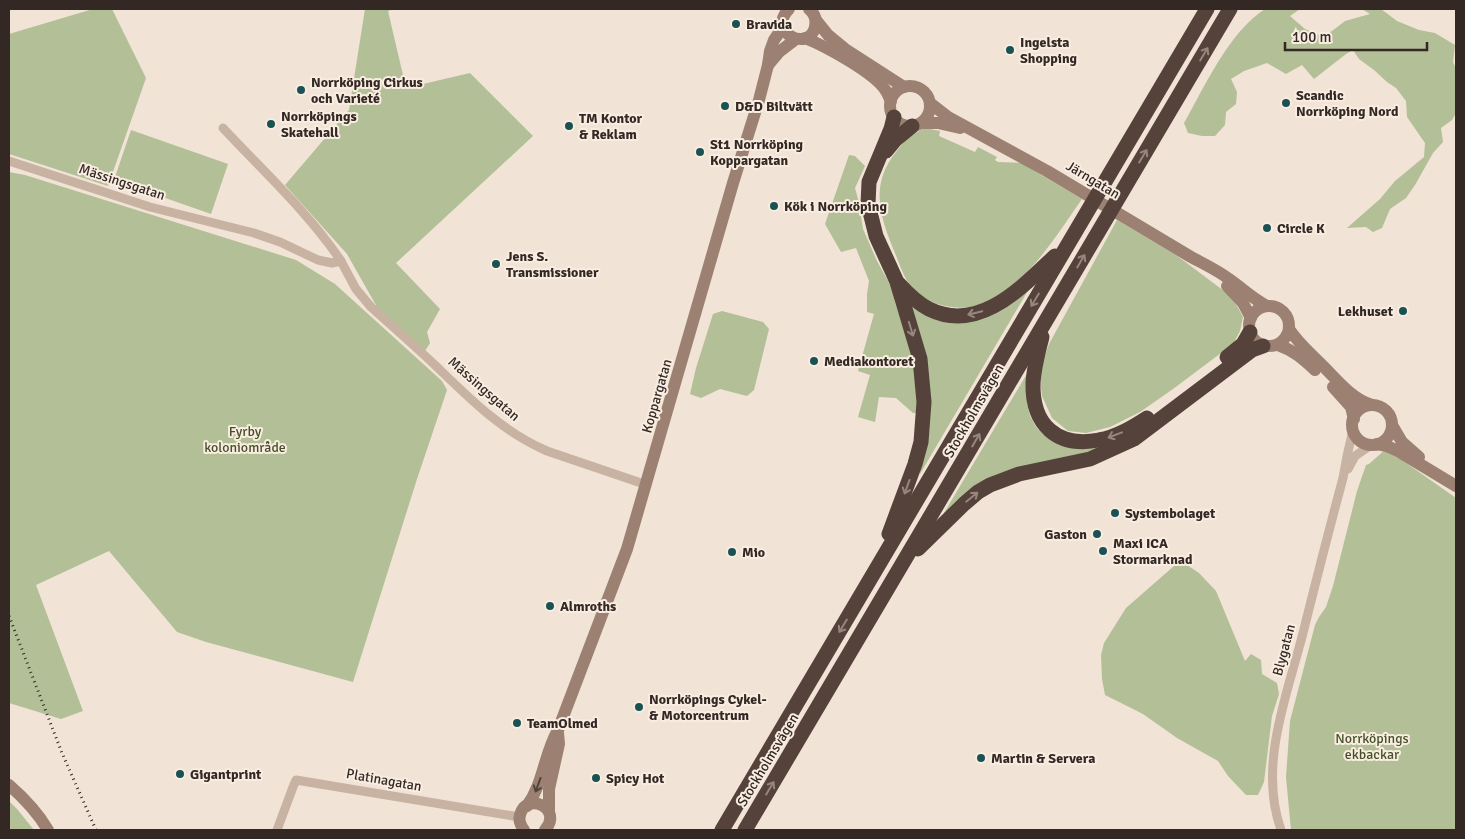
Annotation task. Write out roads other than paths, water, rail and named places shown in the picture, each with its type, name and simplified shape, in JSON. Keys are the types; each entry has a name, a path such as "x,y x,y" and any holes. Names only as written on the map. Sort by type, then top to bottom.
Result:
{"highway":[{"name":"Stockholmsvägen","path":"722,830 1207,9"},
{"name":"Stockholmsvägen","path":"745,830 1230,9"},
{"path":"868,584 915,464 921,442 924,402 920,359 897,282 876,236 868,204 869,182 894,118"},
{"path":"878,160 895,140 917,124"},
{"path":"897,282 914,300 928,309 944,315 959,316 988,310 999,304 1031,278 1069,243"},
{"path":"1048,318 1035,365 1033,384 1035,401 1044,425 1051,432 1062,438 1077,441 1100,440 1115,436 1132,428 1240,347 1250,325"},
{"path":"900,568 957,510 984,488 1019,474 1090,459 1134,439 1252,350 1270,345"}],"street":[{"name":"Koppargatan","path":"522,826 522,810 527,806 537,789 551,742 558,730 627,549 768,65 770,51 774,40 783,27 783,17 789,9"},
{"path":"809,9 828,35 845,49 904,87"},
{"name":"Koppargatan","path":"768,65 779,52 814,31 816,20"},
{"path":"783,27 790,37 826,48 873,77 886,90 891,101 891,110 894,118 900,123 917,124 929,114 930,103 928,96 922,90 910,86 904,87 897,91 891,101"},
{"name":"Järngatan","path":"930,103 943,114 1047,171 1214,269 1257,301 1268,306"},
{"name":"Järngatan","path":"917,124 938,123 977,133"},
{"name":"Mässingsgatan","path":"223,128 329,244 341,261 356,289 371,307 498,423 521,438 547,451 646,485"},
{"name":"Mässingsgatan","path":"9,161 150,207 254,233 280,242 318,260 332,263 341,261"},
{"name":"Järngatan","path":"1191,257 1232,291 1243,303 1250,325"},
{"path":"1270,345 1283,341 1289,329 1288,319 1283,311 1268,306 1258,310 1250,325 1255,341 1270,345 1289,349 1341,395 1351,407 1357,437 1363,442 1394,449 1456,486"},
{"path":"1289,329 1301,344 1349,391 1365,403 1379,406 1385,410 1392,420 1391,432 1383,442 1374,444"},
{"path":"1353,424 1361,409 1372,405"},
{"name":"Blygatan","path":"1281,830 1272,781 1274,751 1289,684 1343,478 1353,424"},
{"path":"1392,425 1402,442 1437,474"},
{"name":"Blygatan","path":"1343,478 1355,456 1374,444"},
{"name":"Koppargatan","path":"545,830 550,822 549,789 559,744 558,730"},
{"name":"Platinagatan","path":"277,830 296,780 522,826"},
{"path":"9,785 21,796 48,830"},
{"path":"527,806 534,803 541,805 549,812"}],"railway":[{"path":"9,616 62,753 96,830"}],"place":[{"name":"Bravida","path":"736,24"},
{"name":"Ingelsta Shopping","path":"1010,50"},
{"name":"Norrköping Cirkus och Varieté","path":"301,90"},
{"name":"Scandic Norrköping Nord","path":"1286,103"},
{"name":"D&D Biltvätt","path":"725,106"},
{"name":"Norrköpings Skatehall","path":"271,124"},
{"name":"TM Kontor & Reklam","path":"569,126"},
{"name":"St1 Norrköping Koppargatan","path":"700,152"},
{"name":"Kök i Norrköping","path":"774,206"},
{"name":"Circle K","path":"1267,228"},
{"name":"Jens S. Transmissioner","path":"496,264"},
{"name":"Lekhuset","path":"1403,311"},
{"name":"Mediakontoret","path":"814,361"},
{"name":"Systembolaget","path":"1115,513"},
{"name":"Gaston","path":"1097,534"},
{"name":"Maxi ICA Stormarknad","path":"1103,551"},
{"name":"Mio","path":"732,552"},
{"name":"Almroths","path":"550,606"},
{"name":"Norrköpings Cykel- & Motorcentrum","path":"639,707"},
{"name":"TeamOlmed","path":"517,723"},
{"name":"Martin & Servera","path":"981,758"},
{"name":"Gigantprint","path":"180,774"},
{"name":"Spicy Hot","path":"596,778"}],"park label":[{"name":"Fyrby koloniområde","path":"245,440"},
{"name":"Norrköpings ekbackar","path":"1372,746"}]}
